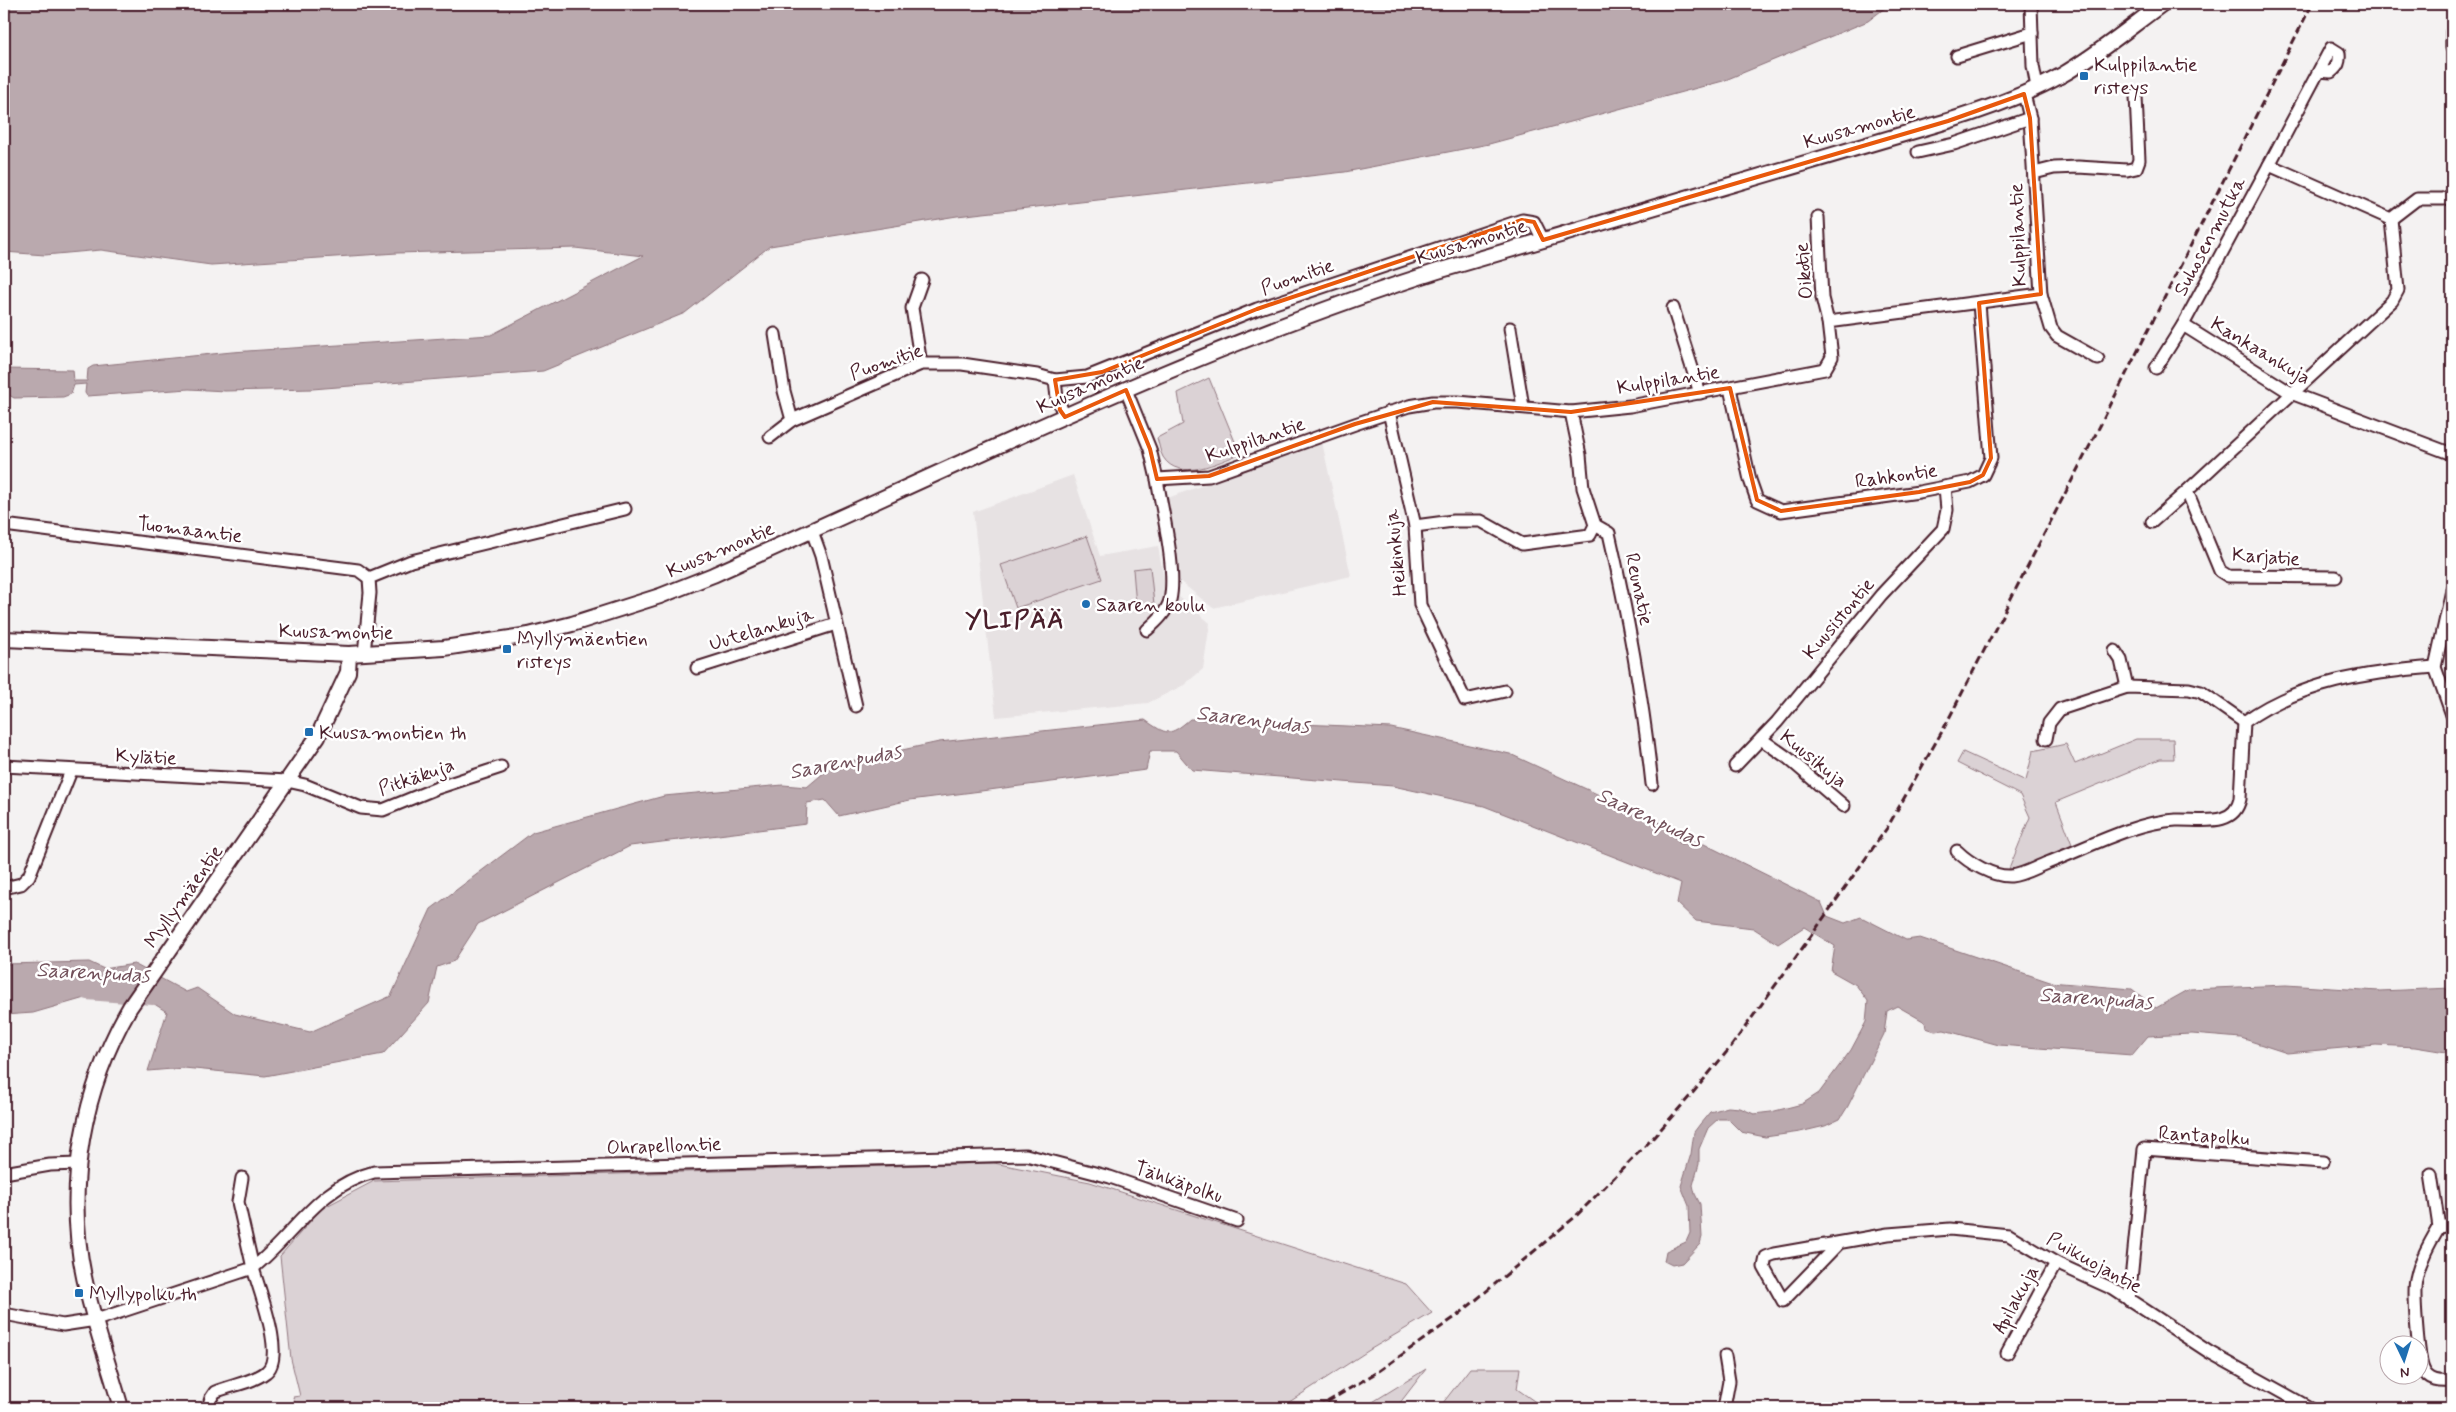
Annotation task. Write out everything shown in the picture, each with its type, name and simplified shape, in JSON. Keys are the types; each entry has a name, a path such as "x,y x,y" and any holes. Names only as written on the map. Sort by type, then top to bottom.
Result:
{"main road":[{"name":"Kuusamontie","path":"4,638 364,654 488,642 572,624 680,589 1126,390 1283,323 1348,300 1543,240 1955,119 2024,94 2063,74 2100,50 2162,4"},
{"name":"Myllymäentie","path":"121,1408 96,1320 79,1248 78,1164 84,1129 98,1074 119,1026 130,1007 318,736 348,672 349,654"}],"street":[{"path":"2031,4 2033,66 2038,87"},
{"path":"2452,31 2452,47"},
{"path":"1957,56 2032,33"},
{"name":"Suhosenmutka","path":"2183,324 2319,71"},
{"name":"Kulppilantie","path":"1157,479 1209,476 1389,412 1433,402 1523,407 1571,412 1630,406 1826,369 1832,357 1828,322 2042,294 2030,118 2024,94"},
{"path":"2034,173 2054,168 2127,170 2136,168 2139,160 2136,96"},
{"path":"1918,152 1954,144 2030,118"},
{"name":"Suhosenmutka","path":"2269,165 2391,219"},
{"path":"2152,522 2392,301 2398,290 2391,219 2417,200 2444,199 2452,195"},
{"name":"Oikotie","path":"1818,218 1822,298 1828,322"},
{"name":"Puomitie","path":"770,436 792,420 921,364 962,364 1037,375 1055,380 1087,377 1257,309 1522,220 1534,222 1543,240"},
{"path":"921,364 912,308 922,280"},
{"path":"2042,294 2051,328 2057,336 2098,359"},
{"name":"Rahkontie","path":"1730,388 1750,480 1757,500 1781,511 1970,482 1982,475 1991,458 1979,303"},
{"path":"1673,308 1700,393"},
{"name":"Kankaankuja","path":"2156,368 2183,324 2290,393 2452,454"},
{"path":"1510,328 1523,407"},
{"path":"775,334 784,391 792,420"},
{"path":"1055,380 1057,398 1065,417"},
{"path":"1126,390 1150,449 1157,479 1170,564 1170,600 1159,620 1147,630"},
{"name":"Heikinkuja","path":"1389,412 1416,526 1420,605 1466,700 1505,691"},
{"name":"Reunatie","path":"1571,412 1580,454 1583,488 1595,525 1609,534 1628,619 1646,730 1652,784"},
{"name":"Kuusistontie","path":"1735,766 1761,739 1881,595 1943,530 1947,510 1945,487"},
{"name":"Karjatie","path":"2187,490 2220,571 2228,576 2336,578"},
{"path":"364,654 370,593 369,578 412,561 625,509"},
{"path":"1416,526 1453,521 1481,521 1522,544 1590,535 1595,525"},
{"name":"Tuomaantie","path":"4,525 358,570 369,578"},
{"name":"Uutelankuja","path":"812,531 820,556 856,706"},
{"path":"2452,590 2435,667 2452,715"},
{"name":"Uutelankuja","path":"697,668 836,624"},
{"path":"2115,651 2121,660 2127,687"},
{"path":"2244,722 2268,707 2346,678 2435,667"},
{"path":"2046,739 2049,723 2060,709 2127,687 2189,689 2201,692 2244,722"},
{"path":"1957,851 1965,859 1982,868 2010,876 2154,822 2196,819 2218,821 2226,818 2238,808 2240,798 2244,722"},
{"name":"Kuusikuja","path":"1761,739 1788,758 1844,806"},
{"name":"Kylätie","path":"4,766 287,781"},
{"name":"Pitkäkuja","path":"287,781 305,785 361,808 383,810 437,788 501,767"},
{"path":"4,888 21,884 29,876 71,771"},
{"name":"Rantapolku","path":"2130,1300 2144,1150 2323,1162"},
{"name":"Ohrapellontie","path":"253,1268 267,1256 326,1194 352,1179 374,1172 1026,1155 1110,1177"},
{"path":"4,1173 50,1165 78,1164"},
{"path":"2431,1174 2439,1227 2424,1253 2415,1283 2415,1316 2423,1370 2432,1380 2440,1383 2452,1381"},
{"name":"Tähkäpolku","path":"1110,1177 1237,1221"},
{"path":"208,1408 210,1398 215,1392 266,1373 274,1362 272,1335 253,1268 238,1202 242,1178"},
{"path":"2439,1227 2452,1225"},
{"name":"Puikuojantie","path":"1839,1243 1784,1301 1764,1267 1766,1257 1774,1254 1888,1234 1950,1229 2009,1235 2056,1263 2113,1289 2209,1352 2310,1408"},
{"name":"Apilakuja","path":"2007,1353 2056,1263"},
{"path":"4,1314 63,1325 96,1320 253,1268"},
{"path":"1724,1408 1729,1381 1725,1356"}],"highlighted area":[{"path":"2024,94 2030,118 2041,294 1979,303 1991,458 1983,475 1970,482 1919,492 1781,511 1757,500 1730,388 1571,412 1433,402 1355,424 1209,476 1157,479 1150,449 1126,390 1065,417 1060,410 1055,380 1102,372 1257,309 1522,220 1534,222 1543,240 1948,121"}],"shaded area":[{"path":"1209,378 1240,454 1200,468 1179,469 1170,465 1163,457 1157,438 1183,424 1178,393"},
{"path":"1322,442 1351,576 1213,608 1177,579 1165,499"},
{"name":"Saaren koulu","path":"1073,475 1100,556 1158,546 1165,585 1210,623 1203,669 1184,685 1148,703 996,717 973,512"},
{"path":"1087,536 1102,579 1016,608 1001,565"},
{"path":"1150,567 1154,604 1136,606 1133,569"},
{"path":"2136,739 2173,739 2174,759 2160,759 2056,802 2073,847 2019,868 2009,869 2030,817 2020,795 1957,763 1963,752 2026,781 2033,751 2066,744 2075,764"},
{"path":"994,1163 1090,1182 1406,1284 1432,1313 1371,1349 1280,1408 296,1408 293,1397 300,1396 291,1359 280,1256 321,1209 374,1181"},
{"path":"1470,1368 1520,1368 1517,1389 1544,1408 1439,1408"},
{"path":"1426,1369 1396,1408 1363,1408"}],"water":[{"path":"4,4 1890,4 1868,21 1723,81 1489,144 1345,172 957,216 770,246 685,313 543,371 312,389 225,391 189,389 87,396 85,393 86,384 74,385 71,394 63,397 14,398 4,392 4,369 73,370 74,381 87,381 88,369 93,366 232,352 491,335 643,256 575,248 397,253 211,265 101,250 45,255 4,252"},
{"path":"1190,719 1391,728 1510,754 1671,828 1680,844 1698,841 1821,902 1827,916 1845,923 1861,917 1906,940 1920,938 2050,982 2132,989 2156,1008 2190,989 2286,985 2379,991 2452,988 2452,1053 2415,1047 2376,1045 2287,1053 2241,1038 2192,1034 2148,1036 2132,1055 1999,1045 1944,1030 1935,1031 1926,1028 1925,1022 1897,1006 1887,1011 1884,1034 1840,1119 1825,1126 1800,1132 1765,1137 1741,1132 1728,1119 1718,1119 1708,1128 1699,1149 1699,1164 1693,1185 1700,1204 1702,1237 1700,1244 1682,1263 1672,1265 1664,1261 1666,1251 1686,1242 1690,1233 1689,1206 1681,1186 1691,1154 1694,1132 1700,1124 1710,1112 1728,1107 1740,1108 1754,1114 1771,1112 1802,1104 1819,1093 1851,1050 1866,1022 1868,1001 1856,985 1831,971 1835,946 1804,927 1778,944 1753,928 1696,921 1677,903 1681,883 1484,806 1393,786 1192,770 1176,751 1150,751 1146,770 910,800 839,816 825,800 807,803 806,824 630,846 478,924 454,961 437,967 429,1003 383,1054 265,1076 184,1068 148,1071 167,1012 126,986 33,1013 4,1015 4,964 89,962 104,969 134,964 186,992 197,988 235,1014 310,1032 391,996 431,909 533,832 664,796 783,785 807,787 833,765 939,742 1145,720 1158,729 1168,732 1177,729"}],"waterway":[{"name":"Saarenpudas","path":"87,991 153,996"}],"railway":[{"path":"1317,1408 1379,1371 1458,1315 1575,1217 1653,1138 1691,1095 1730,1048 1806,943 1887,828 1944,728 2102,422 2312,4"}],"place":[{"name":"Kulppilantie risteys","path":"2084,76"},
{"name":"Saaren koulu","path":"1086,604"},
{"name":"Myllymäentien risteys","path":"507,649"},
{"name":"Kuusamontien th","path":"309,732"},
{"name":"Myllypolku th","path":"79,1293"}],"district":[{"name":"YLIPÄÄ","path":"1015,619"}]}
